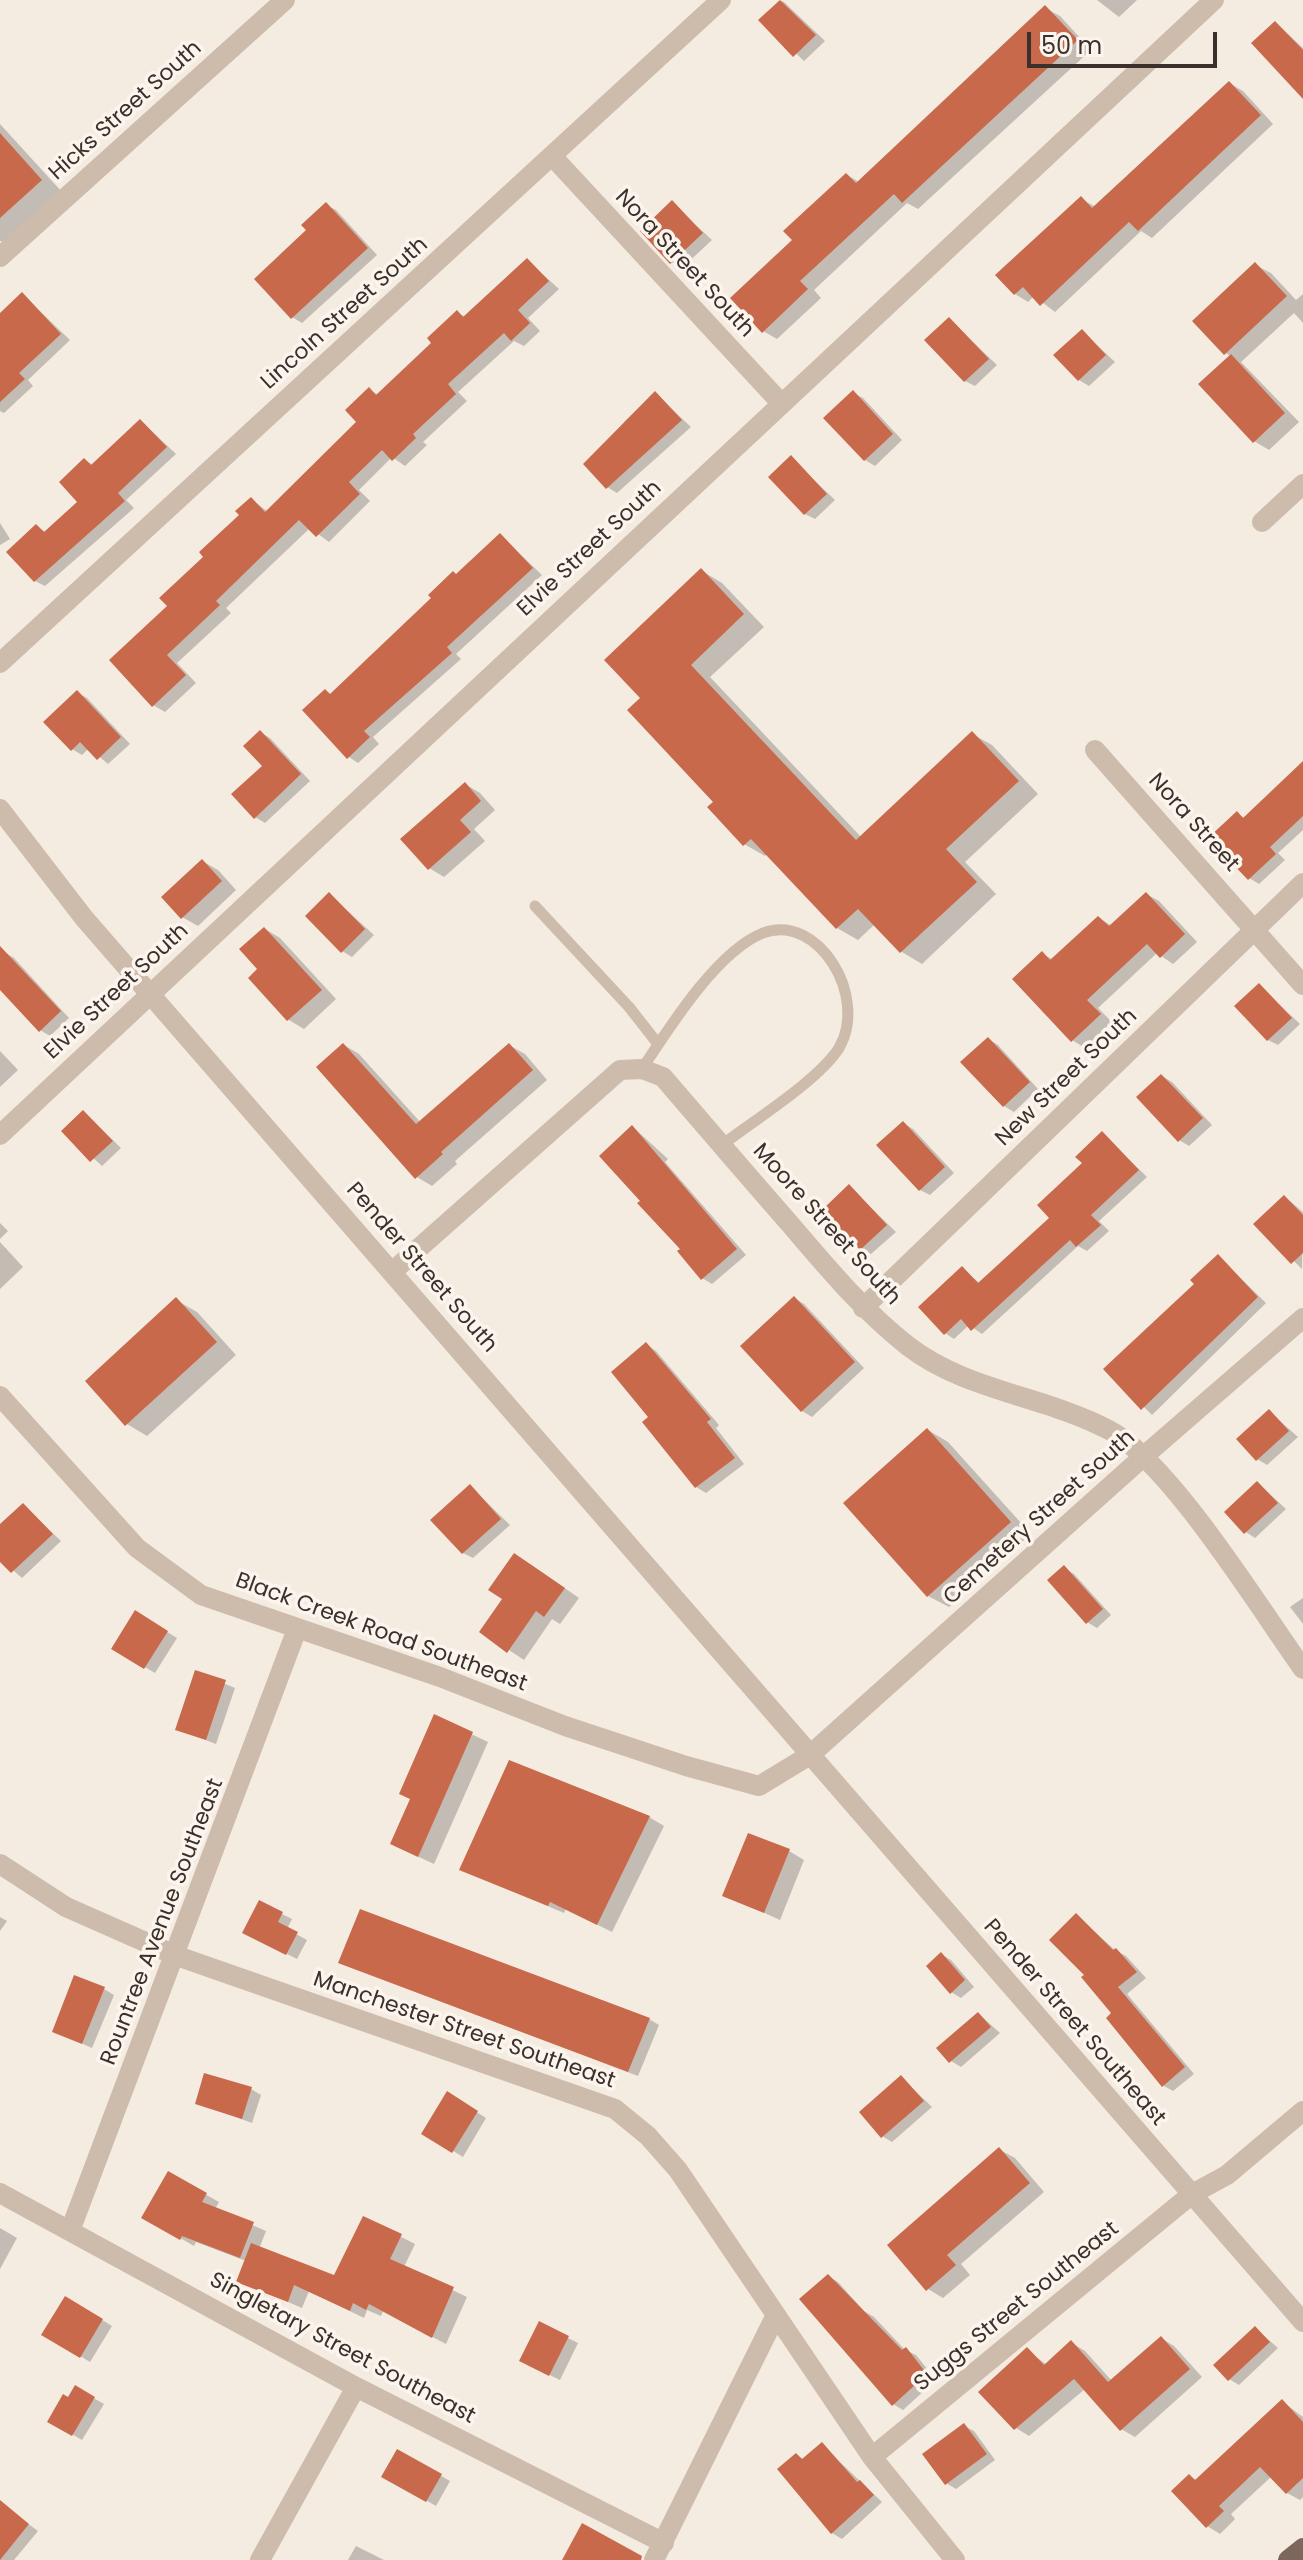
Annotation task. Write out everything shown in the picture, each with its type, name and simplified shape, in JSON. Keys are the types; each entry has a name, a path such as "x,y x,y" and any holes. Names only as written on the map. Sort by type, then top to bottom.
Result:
{"main road":[{"path":"1288,2560 1303,2548"}],"street":[{"name":"Hicks Street South","path":"0,257 285,0"},
{"name":"Lincoln Street South","path":"0,663 721,0"},
{"name":"Elvie Street South","path":"0,1135 1214,0"},
{"name":"Nora Street South","path":"552,156 781,403"},
{"path":"1262,522 1303,484"},
{"name":"Nora Street","path":"1095,750 1254,928"},
{"name":"Pender Street South","path":"0,809 84,918 810,1755"},
{"name":"New Street South","path":"863,1308 1303,883"},
{"path":"1254,928 1303,985"},
{"path":"393,1271 620,1070 642,1069"},
{"name":"Moore Street South","path":"642,1069 663,1077 863,1308 912,1349 948,1370 1090,1420 1113,1431 1144,1456 1197,1520 1303,1669"},
{"name":"Cemetery Street South","path":"810,1755 1303,1318"},
{"name":"Black Creek Road Southeast","path":"0,1396 137,1548 201,1595 440,1677 565,1726 686,1766 759,1786 810,1755"},
{"name":"Rountree Avenue Southeast","path":"70,2231 177,1956 297,1629"},
{"name":"Pender Street Southeast","path":"810,1755 1303,2322"},
{"name":"Manchester Street Southeast","path":"0,1864 66,1907 177,1956 615,2109 648,2136 678,2170 872,2457 955,2560"},
{"name":"Suggs Street Southeast","path":"872,2457 1192,2194 1227,2175 1303,2111"},
{"name":"Singletary Street Southeast","path":"0,2193 659,2552"},
{"path":"659,2552 776,2315"},
{"path":"260,2560 356,2387"}],"lane":[{"path":"535,906 629,1007 658,1044"},
{"path":"642,1069 658,1044 742,944 766,932 788,931 827,955 842,974 849,1000 847,1031 838,1050 819,1071 722,1145"}],"building":[{"path":"780,0 816,35 793,57 758,20"},
{"path":"1045,5 1078,40 902,203 894,194 800,281 808,289 762,333 730,298 792,240 783,231 846,173 856,183"},
{"path":"1275,21 1303,50 1303,99 1251,43"},
{"path":"1229,81 1261,115 1138,231 1129,222 1040,306 1023,287 1014,295 995,275 1081,196 1092,208"},
{"path":"0,133 42,180 0,218"},
{"path":"672,200 703,233 670,264 640,231"},
{"path":"326,202 368,248 291,319 254,279 306,230 301,225"},
{"path":"527,258 549,281 518,310 530,323 511,341 504,333 448,384 456,394 413,434 416,438 392,461 382,450 349,482 360,494 316,537 299,520 216,601 220,605 167,655 186,675 152,707 109,660 167,606 159,598 203,557 199,552 239,515 235,511 251,497 265,512 356,422 345,410 369,387 376,395 431,343 427,338 457,310 463,317"},
{"path":"1255,262 1287,296 1224,355 1192,321"},
{"path":"22,292 61,334 19,373 25,379 0,402 0,313"},
{"path":"949,317 989,359 964,382 924,340"},
{"path":"1082,329 1106,355 1078,381 1053,355"},
{"path":"1231,354 1285,413 1253,443 1198,384"},
{"path":"853,390 893,434 864,461 823,418"},
{"path":"655,391 682,420 606,489 583,464"},
{"path":"140,419 167,447 118,493 125,501 34,582 6,552 36,524 44,532 77,502 59,482 84,458 91,465"},
{"path":"791,455 827,494 804,515 768,477"},
{"path":"500,533 533,568 447,647 452,653 364,731 370,737 347,759 302,710 325,689 330,694 431,598 428,595 453,571 456,574"},
{"path":"701,568 744,614 691,665 856,840 972,731 1019,781 946,849 977,882 900,953 858,909 836,929 751,839 743,846 707,807 713,802 627,710 640,698 604,660"},
{"path":"77,690 121,737 97,760 80,742 71,751 43,722"},
{"path":"260,730 301,774 254,819 231,794 262,766 243,746"},
{"path":"1303,761 1303,816 1270,847 1276,854 1248,880 1208,838 1237,811 1243,818"},
{"path":"465,782 481,801 460,820 471,832 428,870 400,839"},
{"path":"202,859 222,881 181,919 161,897"},
{"path":"329,892 365,929 341,953 305,916"},
{"path":"1146,892 1185,934 1160,958 1147,944 1087,1000 1101,1014 1071,1042 1012,979 1042,951 1050,960 1098,916 1109,926"},
{"path":"264,927 322,990 287,1021 248,978 257,969 239,949"},
{"path":"0,946 61,1011 39,1032 0,990"},
{"path":"1259,983 1292,1018 1267,1041 1234,1006"},
{"path":"988,1037 1030,1082 1003,1107 960,1062"},
{"path":"343,1043 416,1124 509,1043 533,1070 415,1179 316,1067"},
{"path":"1161,1074 1203,1118 1178,1142 1136,1097"},
{"path":"83,1110 113,1141 90,1162 61,1131"},
{"path":"903,1121 945,1167 919,1191 876,1145"},
{"path":"632,1125 737,1249 701,1280 677,1251 680,1249 599,1156"},
{"path":"1102,1131 1139,1170 1091,1215 1101,1225 1076,1247 1070,1240 971,1331 961,1319 944,1335 918,1307 962,1266 978,1283 1049,1218 1037,1205 1082,1163 1075,1157"},
{"path":"849,1184 887,1225 860,1250 822,1210"},
{"path":"1284,1195 1303,1215 1303,1253 1291,1264 1253,1224"},
{"path":"1218,1254 1258,1297 1141,1410 1103,1369 1194,1284 1190,1280"},
{"path":"794,1296 855,1362 801,1412 740,1346"},
{"path":"176,1297 217,1342 125,1426 85,1381"},
{"path":"646,1342 711,1419 707,1422 735,1458 695,1488 642,1422 648,1417 611,1372"},
{"path":"1269,1409 1289,1431 1256,1461 1236,1439"},
{"path":"927,1428 1011,1522 927,1597 843,1503"},
{"path":"1257,1481 1278,1503 1244,1534 1224,1512"},
{"path":"470,1484 501,1519 462,1554 430,1520"},
{"path":"23,1503 53,1534 11,1573 0,1562 0,1524"},
{"path":"514,1553 565,1588 544,1617 536,1611 507,1653 479,1632 502,1599 488,1590"},
{"path":"1064,1565 1103,1609 1086,1624 1047,1580"},
{"path":"135,1610 168,1631 144,1669 111,1649"},
{"path":"195,1670 226,1680 206,1740 175,1730"},
{"path":"434,1714 473,1732 418,1857 390,1844 410,1799 399,1794"},
{"path":"509,1760 650,1816 597,1925 550,1902 548,1906 459,1870"},
{"path":"748,1833 790,1849 764,1913 722,1896"},
{"path":"259,1900 283,1912 278,1922 298,1932 286,1955 242,1933"},
{"path":"360,1909 650,2018 628,2072 338,1963"},
{"path":"1076,1913 1113,1950 1116,1948 1137,1972 1118,1987 1185,2067 1162,2087 1106,2018 1111,2013 1081,1977 1084,1975 1049,1940"},
{"path":"941,1952 965,1980 950,1994 926,1966"},
{"path":"74,1975 105,1987 82,2044 52,2032"},
{"path":"978,2012 991,2027 949,2063 936,2048"},
{"path":"204,2073 252,2087 242,2119 195,2104"},
{"path":"901,2075 924,2101 881,2138 859,2112"},
{"path":"447,2091 478,2111 452,2153 421,2134"},
{"path":"999,2147 1030,2183 947,2255 956,2265 926,2291 887,2245"},
{"path":"168,2171 207,2193 202,2202 254,2222 240,2258 182,2236 180,2240 141,2218"},
{"path":"363,2216 402,2234 390,2259 454,2287 432,2338 369,2304 366,2310 353,2303 350,2311 294,2285 288,2302 236,2282 251,2243 334,2275"},
{"path":"828,2274 902,2350 906,2347 927,2374 892,2406 799,2299"},
{"path":"65,2296 103,2319 80,2358 41,2335"},
{"path":"539,2321 569,2336 549,2376 519,2361"},
{"path":"1255,2326 1270,2342 1228,2381 1213,2365"},
{"path":"1161,2336 1190,2369 1120,2431 1074,2379 1014,2430 978,2392 1027,2347 1044,2365 1071,2340 1108,2382"},
{"path":"75,2385 95,2397 72,2436 47,2422 63,2394 68,2397"},
{"path":"1282,2399 1303,2422 1303,2478 1286,2494 1260,2467 1219,2506 1224,2511 1206,2528 1171,2491 1189,2474 1195,2480"},
{"path":"964,2423 987,2454 945,2485 922,2454"},
{"path":"822,2442 857,2482 860,2480 874,2495 831,2534 777,2469 796,2453 802,2459"},
{"path":"397,2449 442,2474 426,2502 381,2477"},
{"path":"0,2500 29,2524 0,2560"},
{"path":"582,2523 642,2556 641,2560 562,2560"}]}
